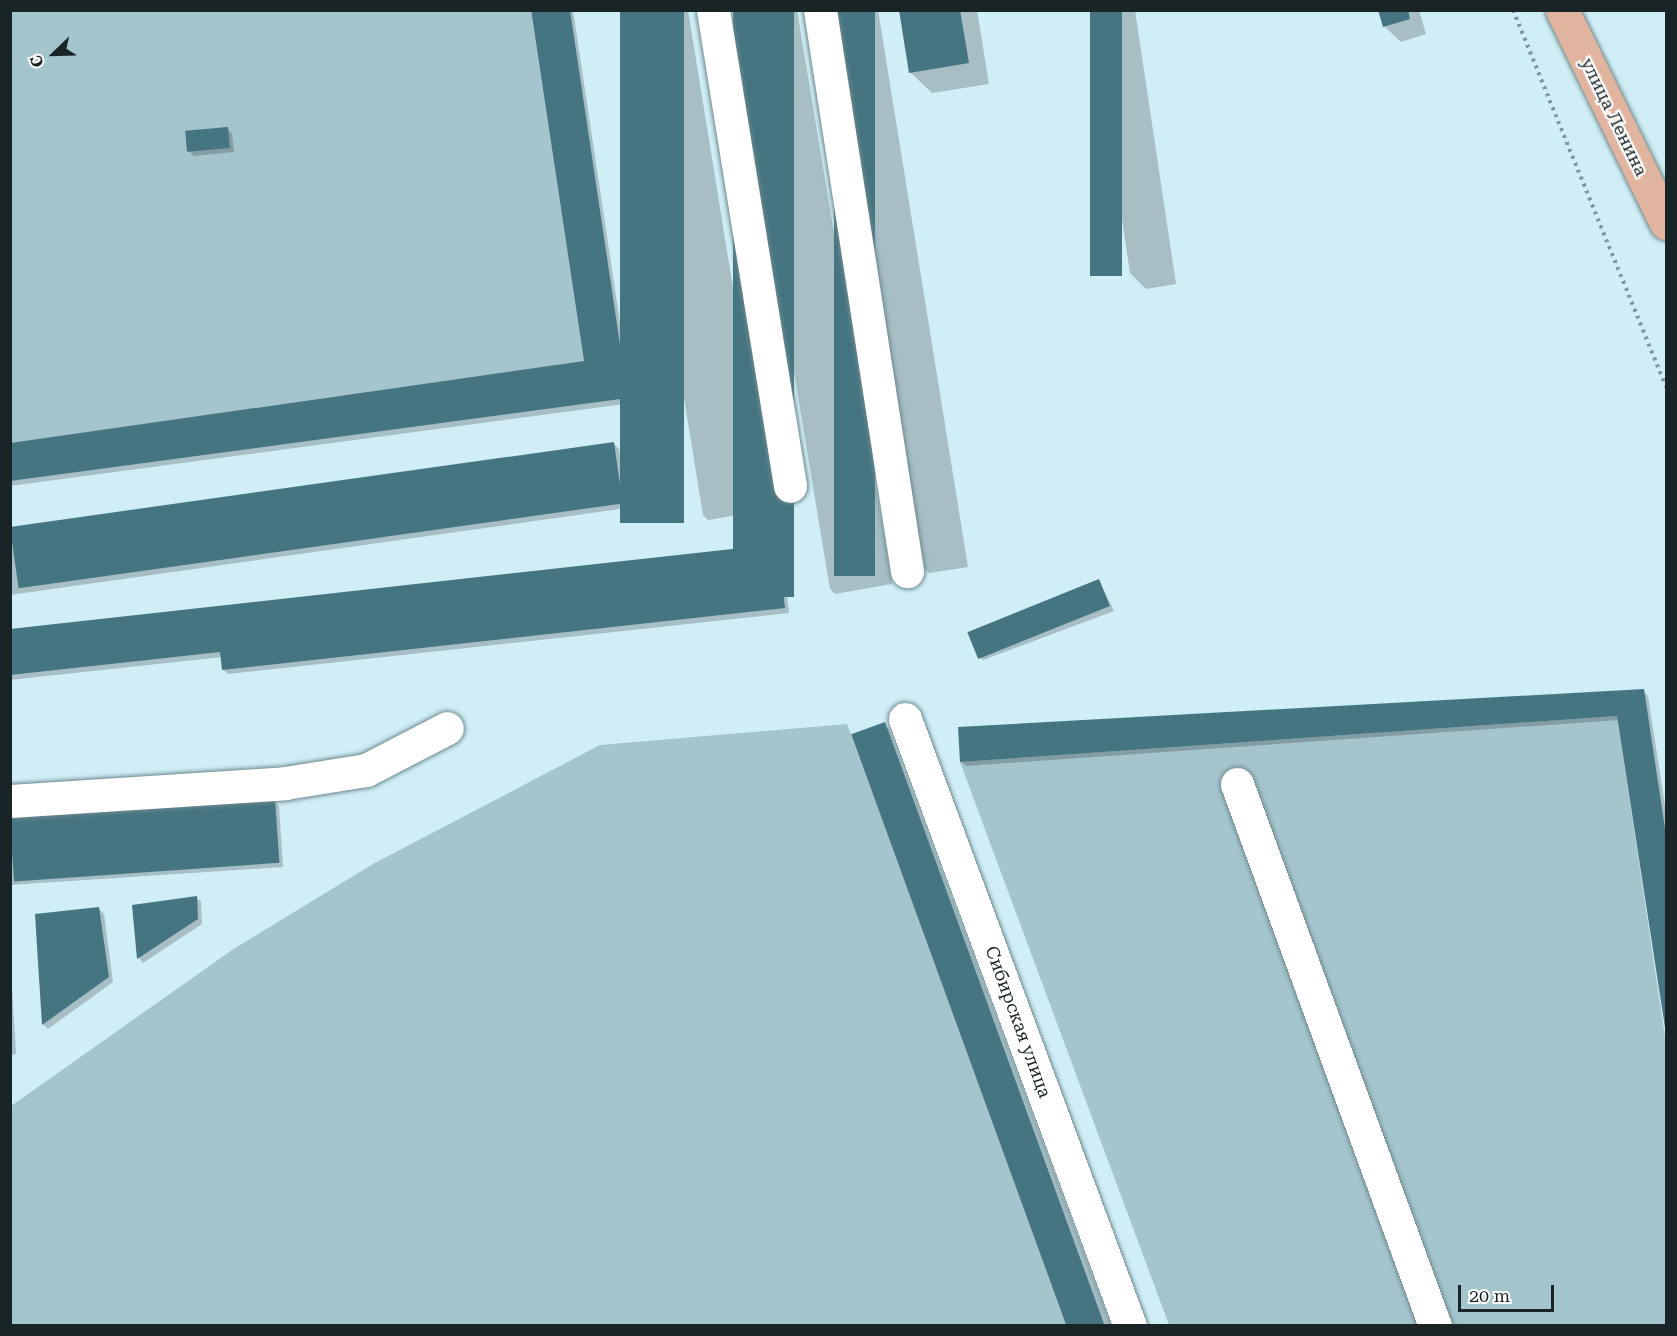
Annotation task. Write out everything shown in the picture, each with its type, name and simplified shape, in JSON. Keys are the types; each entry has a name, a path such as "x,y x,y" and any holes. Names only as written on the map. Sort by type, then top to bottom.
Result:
{"main road":[{"name":"улица Ленина","path":"1562,10 1666,223"}],"street":[{"path":"713,10 790,486"},
{"path":"820,10 907,571"},
{"name":"Сибирская улица","path":"905,719 1130,1326"},
{"path":"10,801 285,783 366,770 447,728"},
{"path":"1237,784 1435,1326"}],"path":[{"path":"1513,10 1666,387"}],"shaded area":[{"path":"10,11 531,11 584,361 11,443"},
{"path":"1617,716 1666,1043 1666,1325 1169,1325 960,762"},
{"path":"847,724 1071,1325 11,1325 11,1106 232,950 373,864 600,745"}],"building":[{"path":"531,10 570,10 628,398 10,481 10,443 584,361"},
{"path":"620,10 684,10 684,523 620,523"},
{"path":"733,10 794,10 794,597 733,597"},
{"path":"834,10 875,10 875,576 834,576"},
{"path":"899,10 960,10 969,63 909,73"},
{"path":"1090,10 1122,10 1122,276 1090,276"},
{"path":"1378,10 1408,10 1410,19 1383,27"},
{"path":"228,127 230,148 187,152 185,131"},
{"path":"614,442 623,503 19,588 10,527"},
{"path":"777,544 785,608 222,670 220,652 10,675 10,629"},
{"path":"1099,579 1110,606 978,659 967,632"},
{"path":"1644,689 1666,835 1666,1034 1617,716 960,762 958,727"},
{"path":"885,722 1105,1326 1067,1326 851,734"},
{"path":"275,799 279,863 14,881 10,818"},
{"path":"197,896 198,919 137,959 132,905"},
{"path":"99,907 109,977 42,1025 35,914"}]}
